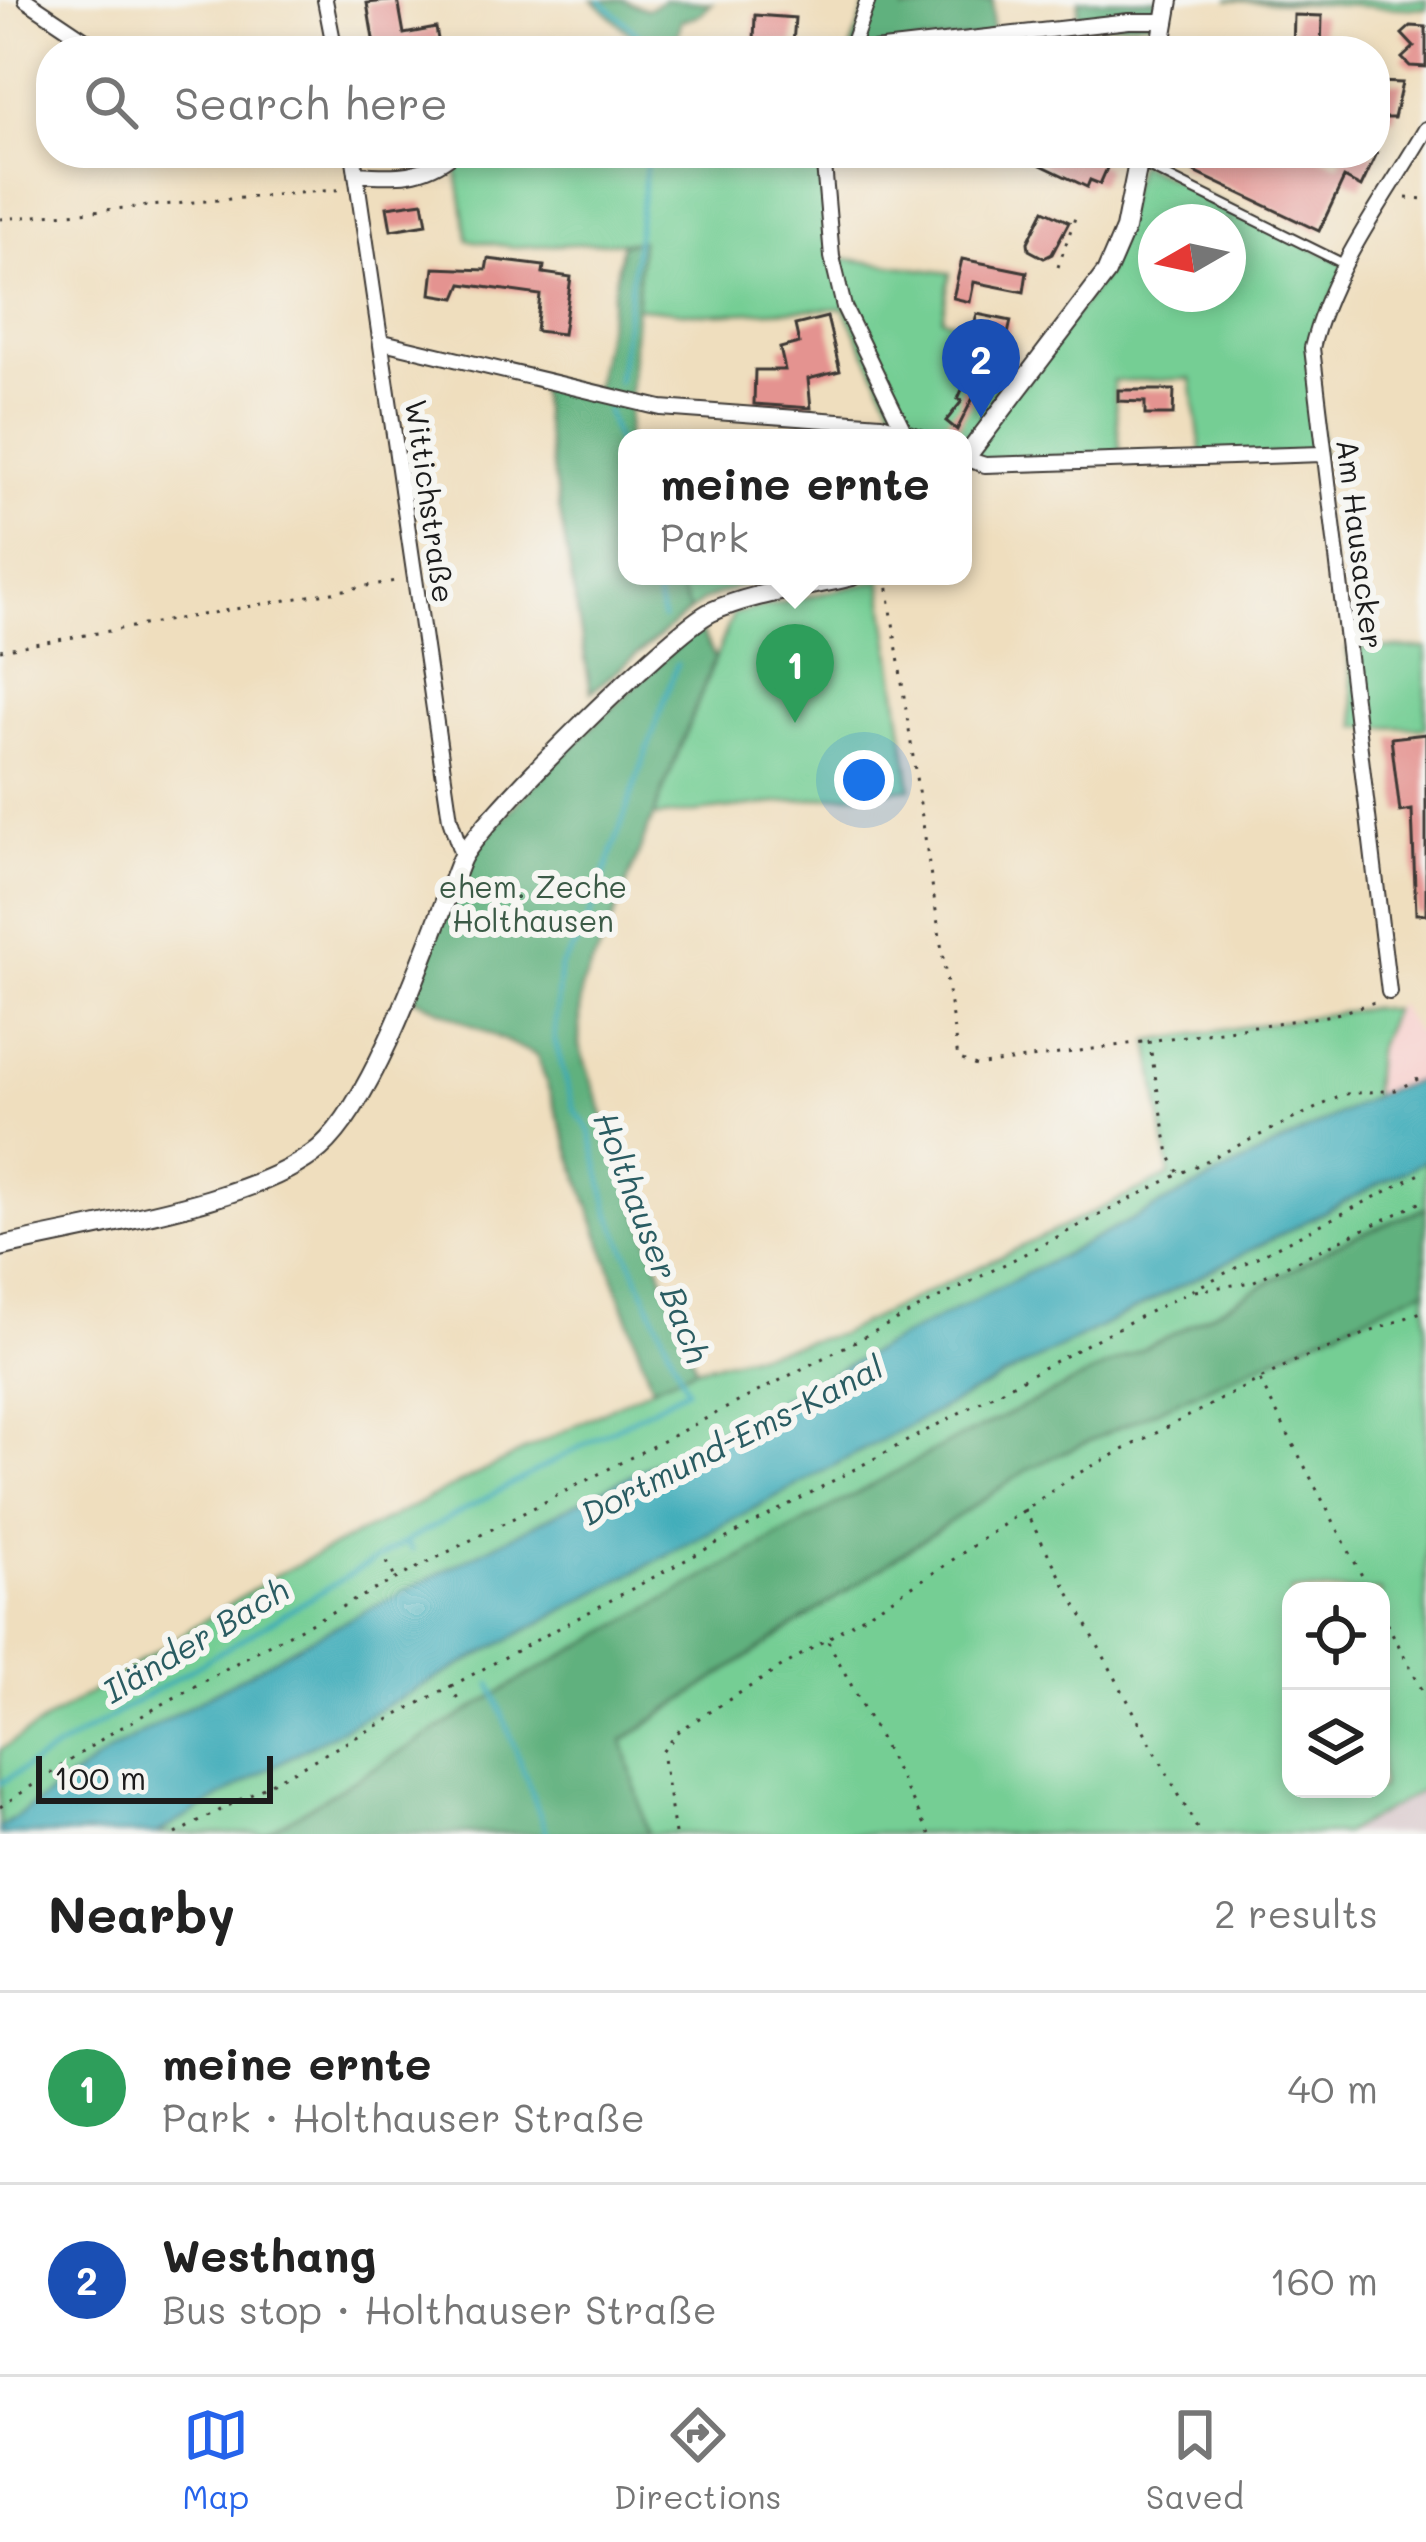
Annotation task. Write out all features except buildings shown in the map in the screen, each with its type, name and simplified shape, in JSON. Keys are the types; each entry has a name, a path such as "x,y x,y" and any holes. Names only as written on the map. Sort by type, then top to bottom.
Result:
{"street":[{"path":"26,0 80,36"},
{"path":"325,0 332,36"},
{"path":"855,36 868,0"},
{"path":"1163,36 1169,0"},
{"path":"993,36 1129,20 1166,21"},
{"name":"Am Hausacker","path":"1389,992 1312,348 1321,313 1346,264 1426,129"},
{"name":"Wittichstraße","path":"356,168 450,819 462,855"},
{"path":"358,181 435,168"},
{"path":"824,168 832,257 844,308 902,427"},
{"path":"972,449 1106,273 1125,229 1137,168"},
{"path":"382,342 661,409 906,429"},
{"path":"972,462 985,466 1322,454"},
{"path":"0,1246 250,1188 323,1146 364,1084 462,855 607,702 705,615 732,603 812,585"}],"lane":[{"path":"1159,168 1346,264"}],"path":[{"path":"0,219 358,181"},
{"path":"1406,198 1426,199"},
{"path":"1058,267 1077,212"},
{"path":"0,650 414,578"},
{"path":"887,585 958,1058 976,1066 1333,1016 1369,1008 1389,992"},
{"path":"1149,1041 1169,1154 1179,1174"},
{"path":"0,1807 128,1723 394,1578 1179,1174 1345,1094 1396,1090 1426,1075"},
{"path":"176,1834 449,1683 1426,1171"},
{"path":"1189,1292 1252,1282 1426,1200"},
{"path":"675,1834 662,1752 666,1740 1075,1475 1259,1380 1426,1310"},
{"path":"1259,1380 1365,1582"},
{"path":"1024,1509 1200,1834"},
{"path":"386,1562 394,1578"},
{"path":"1390,1629 1426,1697"},
{"path":"827,1639 930,1834"},
{"path":"449,1683 458,1699"}],"shaded area":[{"path":"1398,1004 1416,1033 1426,1029 1426,1078 1372,1101 1376,1051 1384,1023"},
{"path":"1426,1784 1426,1834 1334,1834"}],"green space":[{"path":"593,0 622,0 647,9 664,0 712,3 701,14 681,21 678,36 632,36"},
{"path":"868,0 906,0 905,10 993,0 992,36 855,36"},
{"path":"1079,0 1169,0 1166,21 1077,26"},
{"path":"1227,0 1426,0 1426,9"},
{"path":"456,168 824,168 832,257 950,273 942,318 974,328 964,363 1023,385 1106,273 1137,168 1148,168 1222,204 1138,204 1138,312 1246,312 1246,215 1346,264 1312,348 1322,454 1202,457 1191,379 1113,381 1121,457 985,465 972,461 972,429 902,427 844,308 701,314 634,307 640,241 513,247 468,240"},
{"path":"641,241 628,429 618,429 618,585 678,585 690,611 591,692 537,380 595,389 622,244"},
{"path":"678,585 742,585 703,600 690,611"},
{"path":"859,585 882,585 911,788 653,817 733,614"},
{"name":"ehem. Zeche Holthausen","path":"698,626 715,657 608,932 581,988 579,1046 696,1368 652,1387 537,1056 410,996 467,857 550,767"},
{"path":"1347,648 1426,648 1426,728 1357,727"},
{"path":"1369,1008 1392,1010 1376,1052 1372,1101 306,1641 112,1750 0,1828 0,1750 274,1576 652,1387 696,1368 840,1334 1170,1175 1149,1041"},
{"path":"1426,1160 1426,1208 1350,1238 1179,1331 939,1448 525,1677 265,1834 157,1834 284,1760 902,1429"},
{"path":"1426,1208 1426,1288 1030,1468 623,1740 648,1834 265,1834 525,1677 939,1448 1179,1331 1350,1238"},
{"path":"1426,1288 1426,1788 1343,1834 648,1834 623,1741 1030,1468"}],"water":[{"name":"Dortmund-Ems-Kanal","path":"1426,1078 1426,1160 902,1429 284,1760 157,1834 0,1834 0,1828 112,1750 306,1641 1380,1093"}],"waterway":[{"name":"Holthauser Bach","path":"600,0 640,36"},
{"name":"Holthauser Bach","path":"618,382 646,168"},
{"name":"Holthauser Bach","path":"607,410 618,446"},
{"name":"Holthauser Bach","path":"654,585 663,619"},
{"name":"Holthauser Bach","path":"405,1542 687,1389 609,1211 590,1131 574,1109 554,1038 560,967 584,933 677,664"},
{"name":"Iländer Bach","path":"0,1783 405,1542 412,1550"},
{"name":"Holthauser Bach","path":"491,1684 547,1834"}],"place":[{"name":"Westhang","path":"981,418"},
{"name":"meine ernte","path":"795,723"}]}
